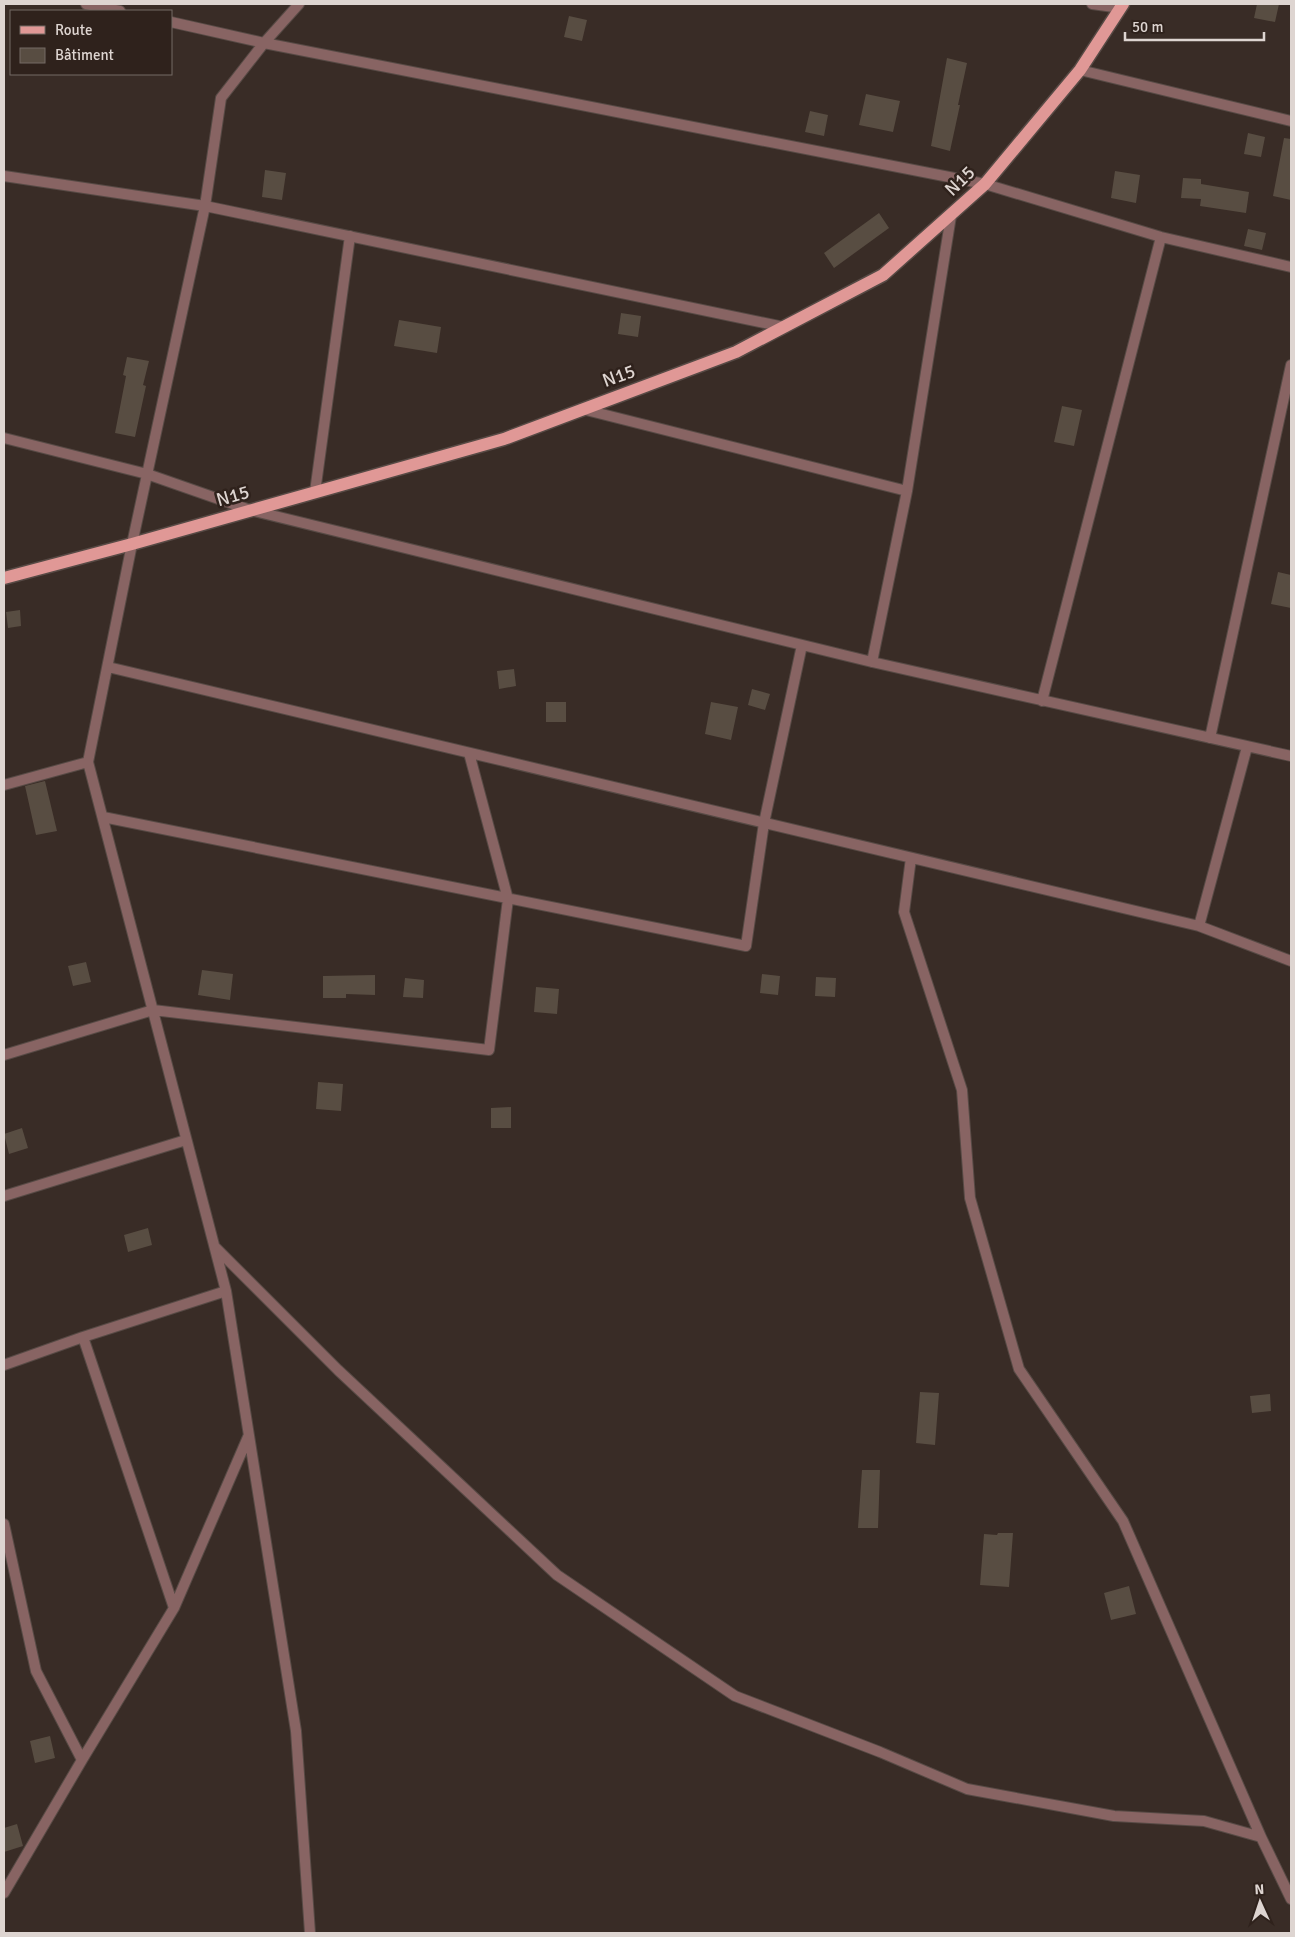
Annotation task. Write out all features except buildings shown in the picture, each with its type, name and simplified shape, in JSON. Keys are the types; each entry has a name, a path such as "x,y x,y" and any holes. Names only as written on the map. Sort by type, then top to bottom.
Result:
{"main road":[{"name":"N15","path":"4,578 132,544 504,439 736,352 784,328 883,275 985,184 1080,70 1122,6"}],"street":[{"path":"86,4 115,10"},
{"path":"299,4 264,43 221,98 205,206 132,544 88,762 226,1292 296,1732 310,1933"},
{"path":"1092,4 1122,6"},
{"path":"172,22 264,43 985,184 1161,237 1291,267"},
{"path":"1080,70 1291,121"},
{"path":"4,176 205,206 784,328"},
{"path":"872,662 907,491 951,216"},
{"path":"314,492 350,236"},
{"path":"1042,701 1161,237"},
{"path":"1210,738 1291,365"},
{"path":"582,409 907,491"},
{"path":"4,438 147,474 250,510 872,662 1291,756"},
{"path":"103,817 746,946 764,823 802,645"},
{"path":"108,666 1199,926 1291,961"},
{"path":"1199,926 1247,746"},
{"path":"4,1055 153,1010 489,1050 508,899 469,753"},
{"path":"4,785 88,762"},
{"path":"911,858 904,912 962,1090 970,1198 1018,1369 1123,1521 1261,1837 1291,1898"},
{"path":"4,1196 186,1140"},
{"path":"214,1247 338,1370 557,1575 735,1696 967,1788 1114,1816 1204,1821 1261,1837"},
{"path":"4,1365 83,1337 226,1292"},
{"path":"83,1337 174,1608"},
{"path":"4,1893 174,1608 248,1436"},
{"path":"4,1524 36,1671 82,1760"}]}
